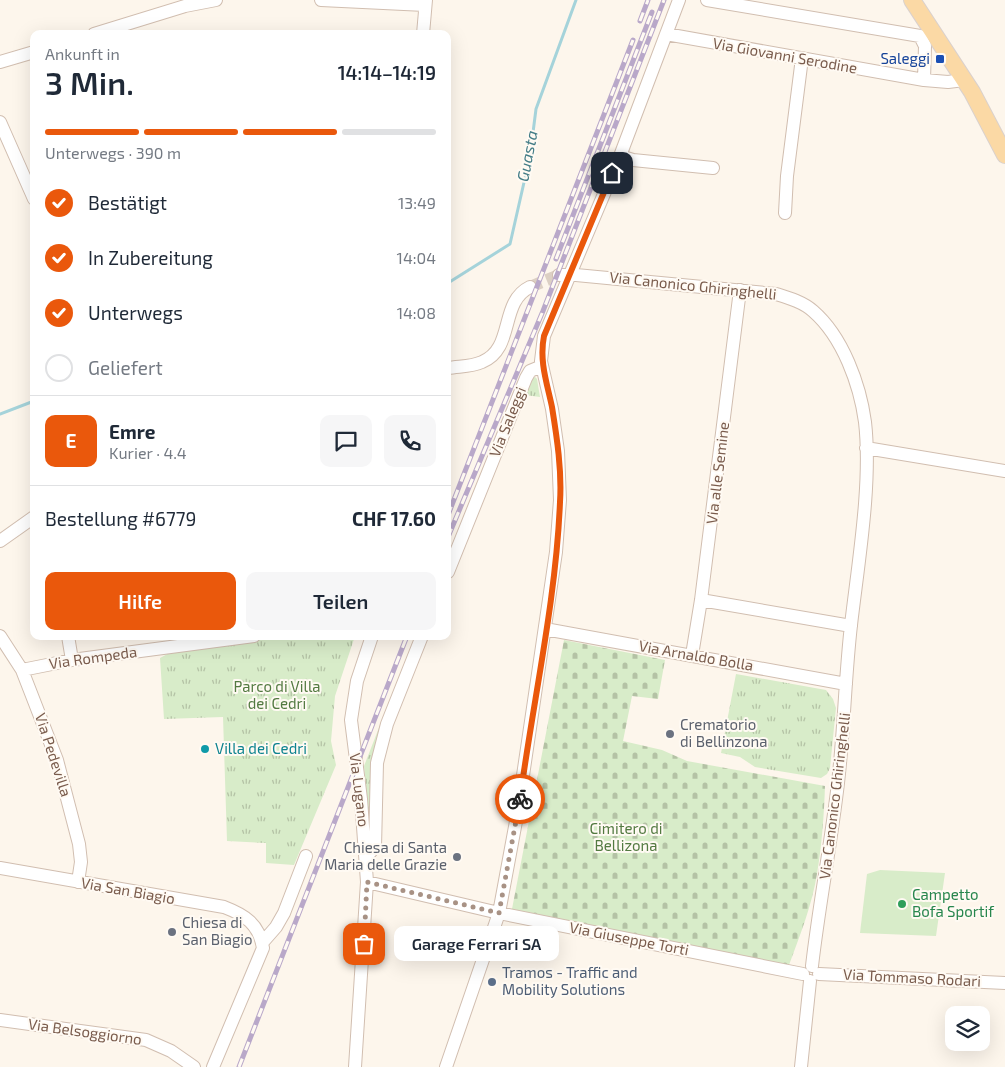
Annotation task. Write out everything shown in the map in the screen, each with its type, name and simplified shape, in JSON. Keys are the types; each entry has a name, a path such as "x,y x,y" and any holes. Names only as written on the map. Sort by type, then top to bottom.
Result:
{"main road":[{"path":"912,0 964,80 1005,155"}],"street":[{"path":"107,30 185,6 216,0"},
{"path":"321,0 426,2 423,30"},
{"path":"446,1067 499,913 517,816 546,629 556,552 560,500 558,451 542,366 541,348 565,275 620,156 679,0"},
{"path":"707,0 920,36 925,46 924,80"},
{"name":"Via Giovanni Serodine","path":"666,34 924,80 948,82 964,80"},
{"path":"0,62 30,53"},
{"path":"785,213 786,176 802,58"},
{"path":"0,122 30,190"},
{"path":"620,156 633,160 713,168"},
{"name":"Via Canonico Ghiringhelli","path":"565,275 740,290 776,294 789,298 808,307 818,316 835,340 857,386 864,422 866,448 861,530 838,785 811,974 801,1067"},
{"path":"451,368 477,364 495,355 501,347 515,302 522,292 530,287"},
{"name":"Via alle Semine","path":"692,655 701,600 740,290"},
{"name":"Via Saleggi","path":"451,565 526,378 530,371 542,366"},
{"path":"866,448 1005,471"},
{"path":"0,541 30,520"},
{"path":"701,600 851,626"},
{"name":"Via Arnaldo Bolla","path":"546,629 846,684"},
{"name":"Via Pedevilla","path":"0,636 22,670 43,720 67,797 81,862 78,882"},
{"path":"69,640 72,660"},
{"name":"Via Rompeda","path":"22,670 174,642 201,640"},
{"name":"Via Lugano","path":"356,1067 367,882 351,720 356,681 371,640"},
{"path":"366,857 375,847 377,763 387,724 420,640"},
{"path":"213,1067 262,953 262,942 276,927 284,913 306,856"},
{"name":"Via San Biagio","path":"0,868 224,907 244,915 253,923 262,942"},
{"name":"Via Giuseppe Torti","path":"367,882 499,913 811,974"},
{"name":"Via Tommaso Rodari","path":"811,974 1005,982"},
{"name":"Via Belsoggiorno","path":"0,1020 146,1040 171,1051 194,1067"}],"green space":[{"path":"535,377 540,397 525,395 532,378"},
{"name":"Parco di Villa dei Cedri","path":"240,640 354,640 335,696 331,741 336,765 294,865 266,863 266,843 227,841 223,717 164,719 160,658 173,651"},
{"name":"Cimitero di Bellizona","path":"564,640 665,660 658,699 632,696 623,741 662,750 687,761 825,786 819,863 815,886 789,965 512,909"},
{"path":"736,674 826,690 833,699 836,708 830,768 827,774 821,778 755,767 740,757 721,753"},
{"path":"382,720 384,720 371,847 364,766"},
{"name":"Campetto Bofa Sportif","path":"880,870 945,873 936,936 860,933 867,874"}],"waterway":[{"name":"Guasta","path":"451,281 510,244 530,156 536,109 576,0"},
{"name":"Guasta","path":"0,414 30,403"}],"tunnel":[{"path":"530,287 559,275"}],"railway":[{"path":"640,21 648,0"},
{"path":"451,530 543,311 664,0"},
{"path":"556,259 652,12"},
{"path":"451,507 633,40"},
{"path":"239,1067 405,640"}],"way so far":[{"path":"364,944 367,882 499,913 520,799"}],"place":[{"name":"Saleggi","path":"940,59"},
{"name":"Crematorio di Bellinzona","path":"670,734"},
{"name":"Villa dei Cedri","path":"205,749"},
{"name":"Chiesa di Santa Maria delle Grazie","path":"457,857"},
{"name":"Campetto Bofa Sportif","path":"902,904"},
{"name":"Chiesa di San Biagio","path":"172,932"},
{"name":"Garage Ferrari SA","path":"364,944"},
{"name":"Tramos - Traffic and Mobility Solutions","path":"492,982"}],"route":[{"path":"520,799 530,722 546,629 556,552 560,500 558,451 552,408 541,361 541,348 544,336 612,173"}]}
